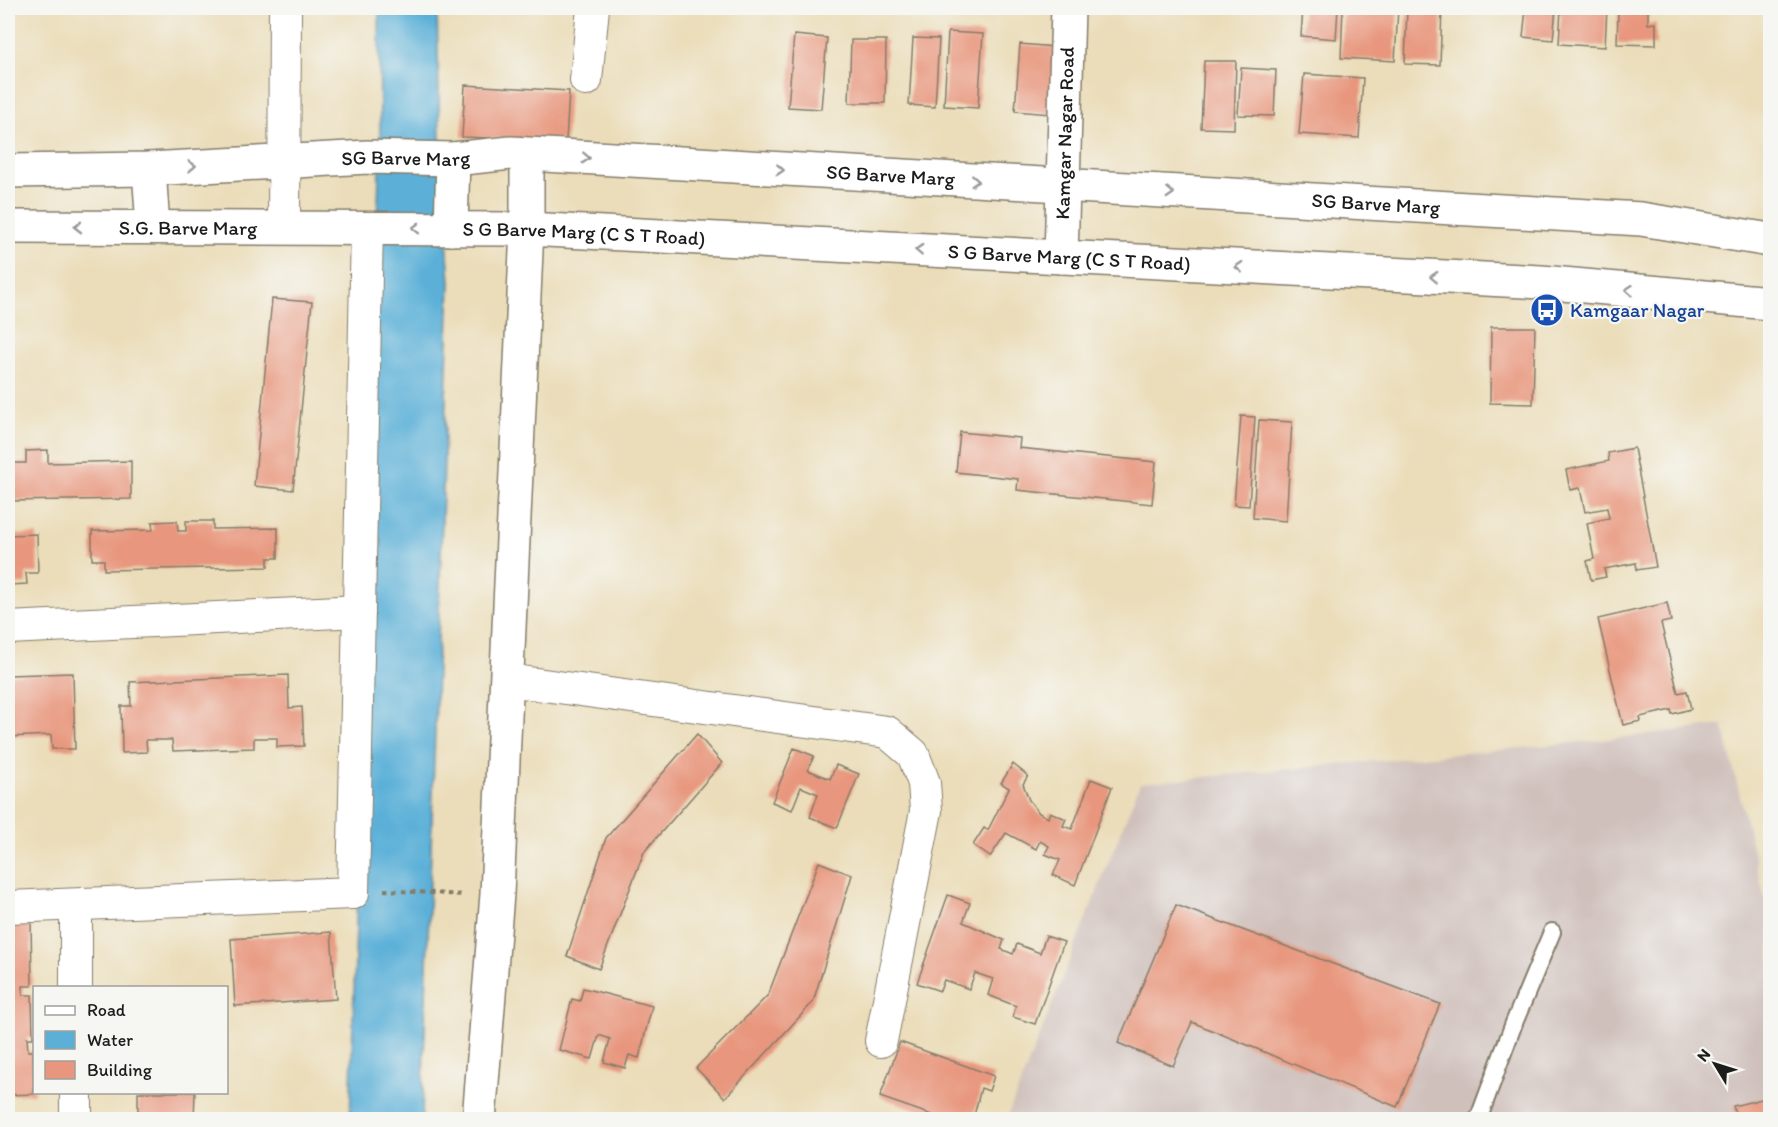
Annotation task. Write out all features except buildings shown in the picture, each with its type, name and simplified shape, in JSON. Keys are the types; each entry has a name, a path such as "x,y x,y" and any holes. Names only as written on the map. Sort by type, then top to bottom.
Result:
{"main road":[{"name":"Kamgar Nagar Road","path":"1060,257 1068,8"},
{"name":"SG Barve Marg","path":"8,171 149,169 368,157 453,159 519,154 1641,219 1770,240"},
{"path":"479,1119 497,894 507,680 522,229 519,154"},
{"path":"451,229 453,159"},
{"path":"149,169 153,227"},
{"name":"S.G. Barve Marg","path":"8,227 371,228"},
{"name":"S G Barve Marg (C S T Road)","path":"371,228 522,229 1541,282 1770,303"}],"street":[{"path":"284,228 285,8"},
{"path":"586,80 593,8"},
{"path":"8,907 353,893 371,228"},
{"path":"8,628 359,611"},
{"path":"507,680 886,732 913,754 924,783 926,811 881,1041"},
{"path":"75,905 76,986"},
{"path":"76,1094 76,1119"}],"lane":[{"path":"1478,1119 1514,1023 1552,932"}],"path":[{"path":"382,890 469,895"}],"shaded area":[{"path":"1723,725 1770,921 1770,1119 1006,1120 1140,783 1593,741"}],"water":[{"path":"379,8 437,8 440,140 450,282 422,1119 350,1120 380,140"}],"place":[{"name":"Kamgaar Nagar","path":"1547,310"}]}
